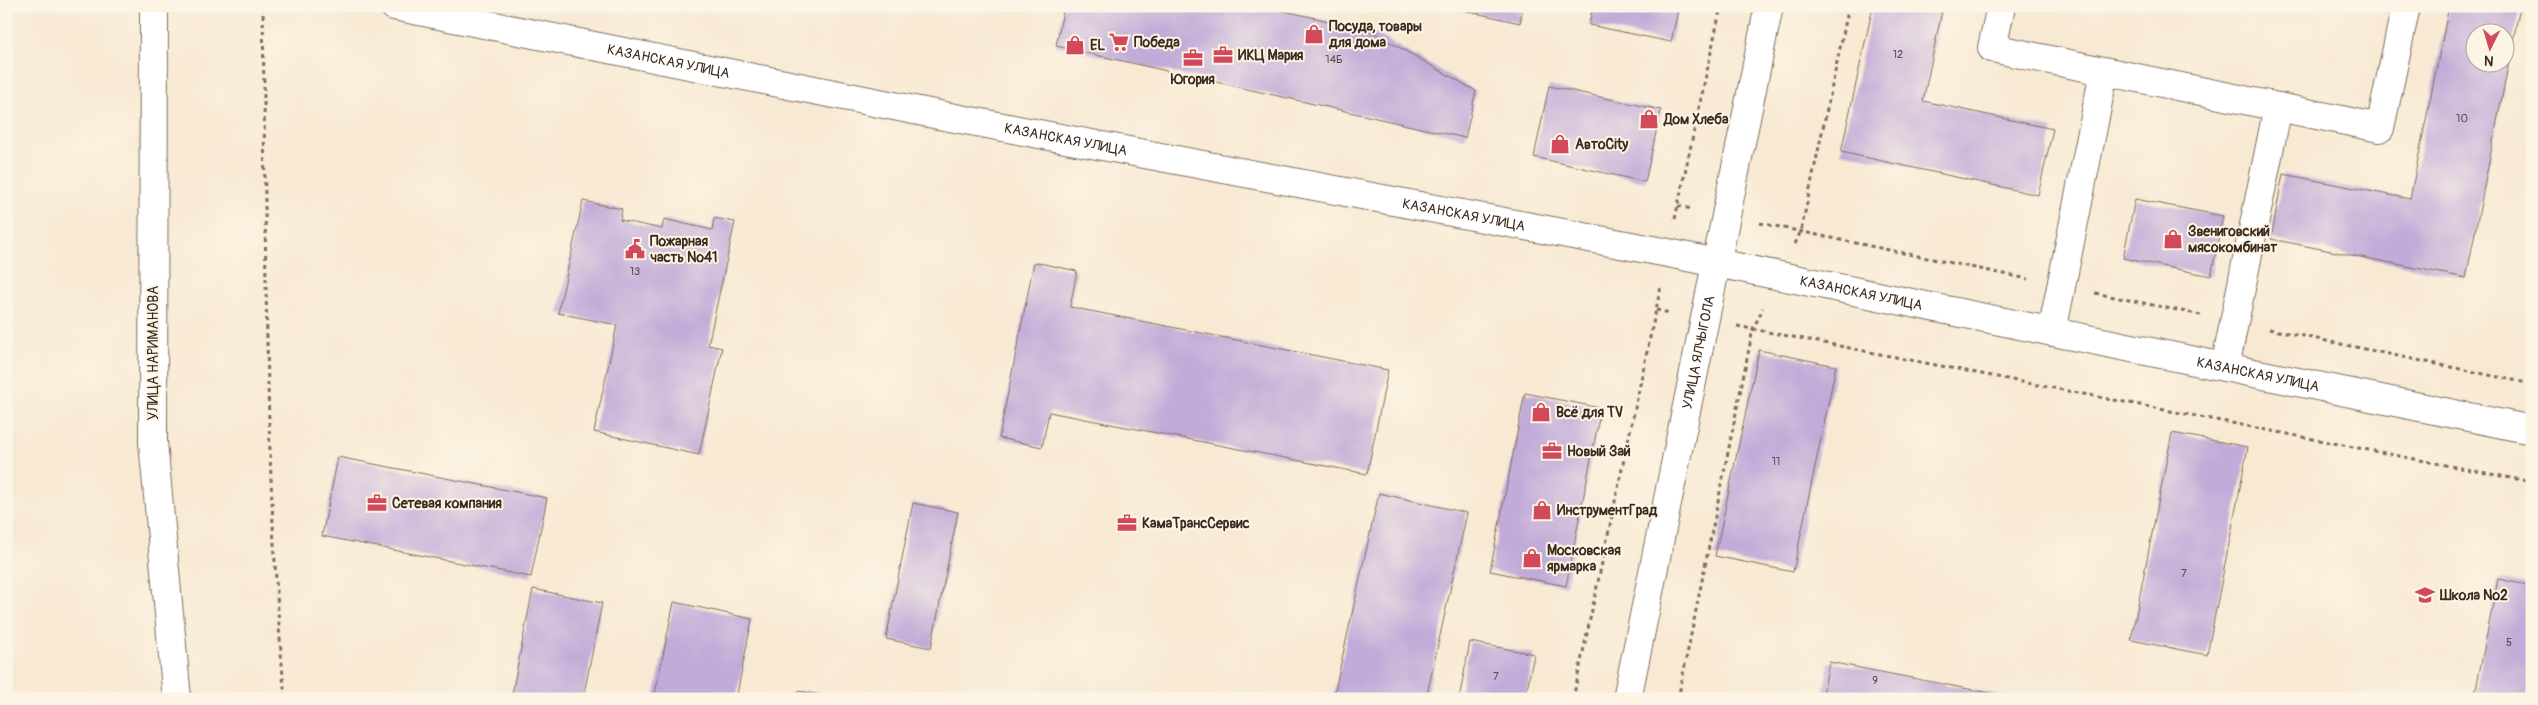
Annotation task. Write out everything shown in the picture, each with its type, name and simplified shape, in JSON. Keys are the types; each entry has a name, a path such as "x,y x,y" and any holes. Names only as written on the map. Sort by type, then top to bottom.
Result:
{"street":[{"name":"УЛИЦА НАРИМАНОВА","path":"154,6 153,442 177,699"},
{"name":"КАЗАНСКАЯ УЛИЦА","path":"394,6 958,119 1668,252 2532,430"},
{"name":"УЛИЦА ЯЛЧЫГОЛА","path":"1627,699 1769,6"},
{"path":"2001,6 1992,48 2380,128 2406,6"},
{"path":"2052,332 2104,72"},
{"path":"2225,367 2278,107"}],"path":[{"path":"263,6 268,390 276,598 284,699"},
{"path":"1573,699 1721,6"},
{"path":"1801,231 1850,6"},
{"path":"1678,206 2532,384"},
{"path":"1656,310 2532,482"},
{"path":"1678,699 1753,329"}],"building":[{"path":"1064,6 1262,6 1369,30 1476,91 1465,138 1056,46"},
{"path":"1444,6 1523,6 1520,23"},
{"path":"1593,6 1679,6 1671,42 1589,25"},
{"path":"1873,6 1943,6 1923,101 2053,129 2038,195 1841,152"},
{"path":"2449,6 2520,6 2516,26 2516,22 2466,22 2466,72 2507,72 2466,278 2271,239 2283,174 2410,199"},
{"path":"1549,86 1661,110 1645,182 1534,157"},
{"path":"2135,199 2223,216 2211,276 2123,258"},
{"path":"583,201 622,209 620,220 662,229 664,219 712,230 714,218 735,222 708,345 722,348 699,455 594,432 617,325 558,313"},
{"path":"1034,262 1077,271 1070,307 1388,370 1367,474 1049,412 1042,447 999,438"},
{"path":"1759,350 1836,366 1793,572 1715,556"},
{"path":"1525,393 1601,408 1566,586 1490,571"},
{"path":"2172,433 2248,447 2207,655 2131,640"},
{"path":"338,457 547,498 531,577 322,536"},
{"path":"1379,493 1467,513 1426,699 1333,699"},
{"path":"913,503 958,512 931,648 886,639"},
{"path":"2498,579 2532,586 2532,699 2474,699"},
{"path":"533,589 602,603 583,699 511,699"},
{"path":"674,602 752,619 736,699 654,699"},
{"path":"1470,642 1534,654 1525,699 1459,699"},
{"path":"1829,662 2015,698 2015,699 1822,699"},
{"path":"798,691 839,698 839,699 797,699"}],"place":[{"name":"Посуда, товары для дома","path":"1314,34"},
{"name":"Победа","path":"1119,42"},
{"name":"EL","path":"1075,45"},
{"name":"ИКЦ Мария","path":"1223,55"},
{"name":"Югория","path":"1193,58"},
{"name":"Дом Хлеба","path":"1649,119"},
{"name":"АвтоCity","path":"1560,144"},
{"name":"Звениговский мясокомбинат","path":"2173,239"},
{"name":"Пожарная часть №41","path":"635,249"},
{"name":"Всё для TV","path":"1541,412"},
{"name":"Новый Зай","path":"1552,451"},
{"name":"Сетевая компания","path":"377,503"},
{"name":"ИнструментГрад","path":"1542,510"},
{"name":"КамаТрансСервис","path":"1127,523"},
{"name":"Московская ярмарка","path":"1532,558"},
{"name":"Школа №2","path":"2425,595"}]}
